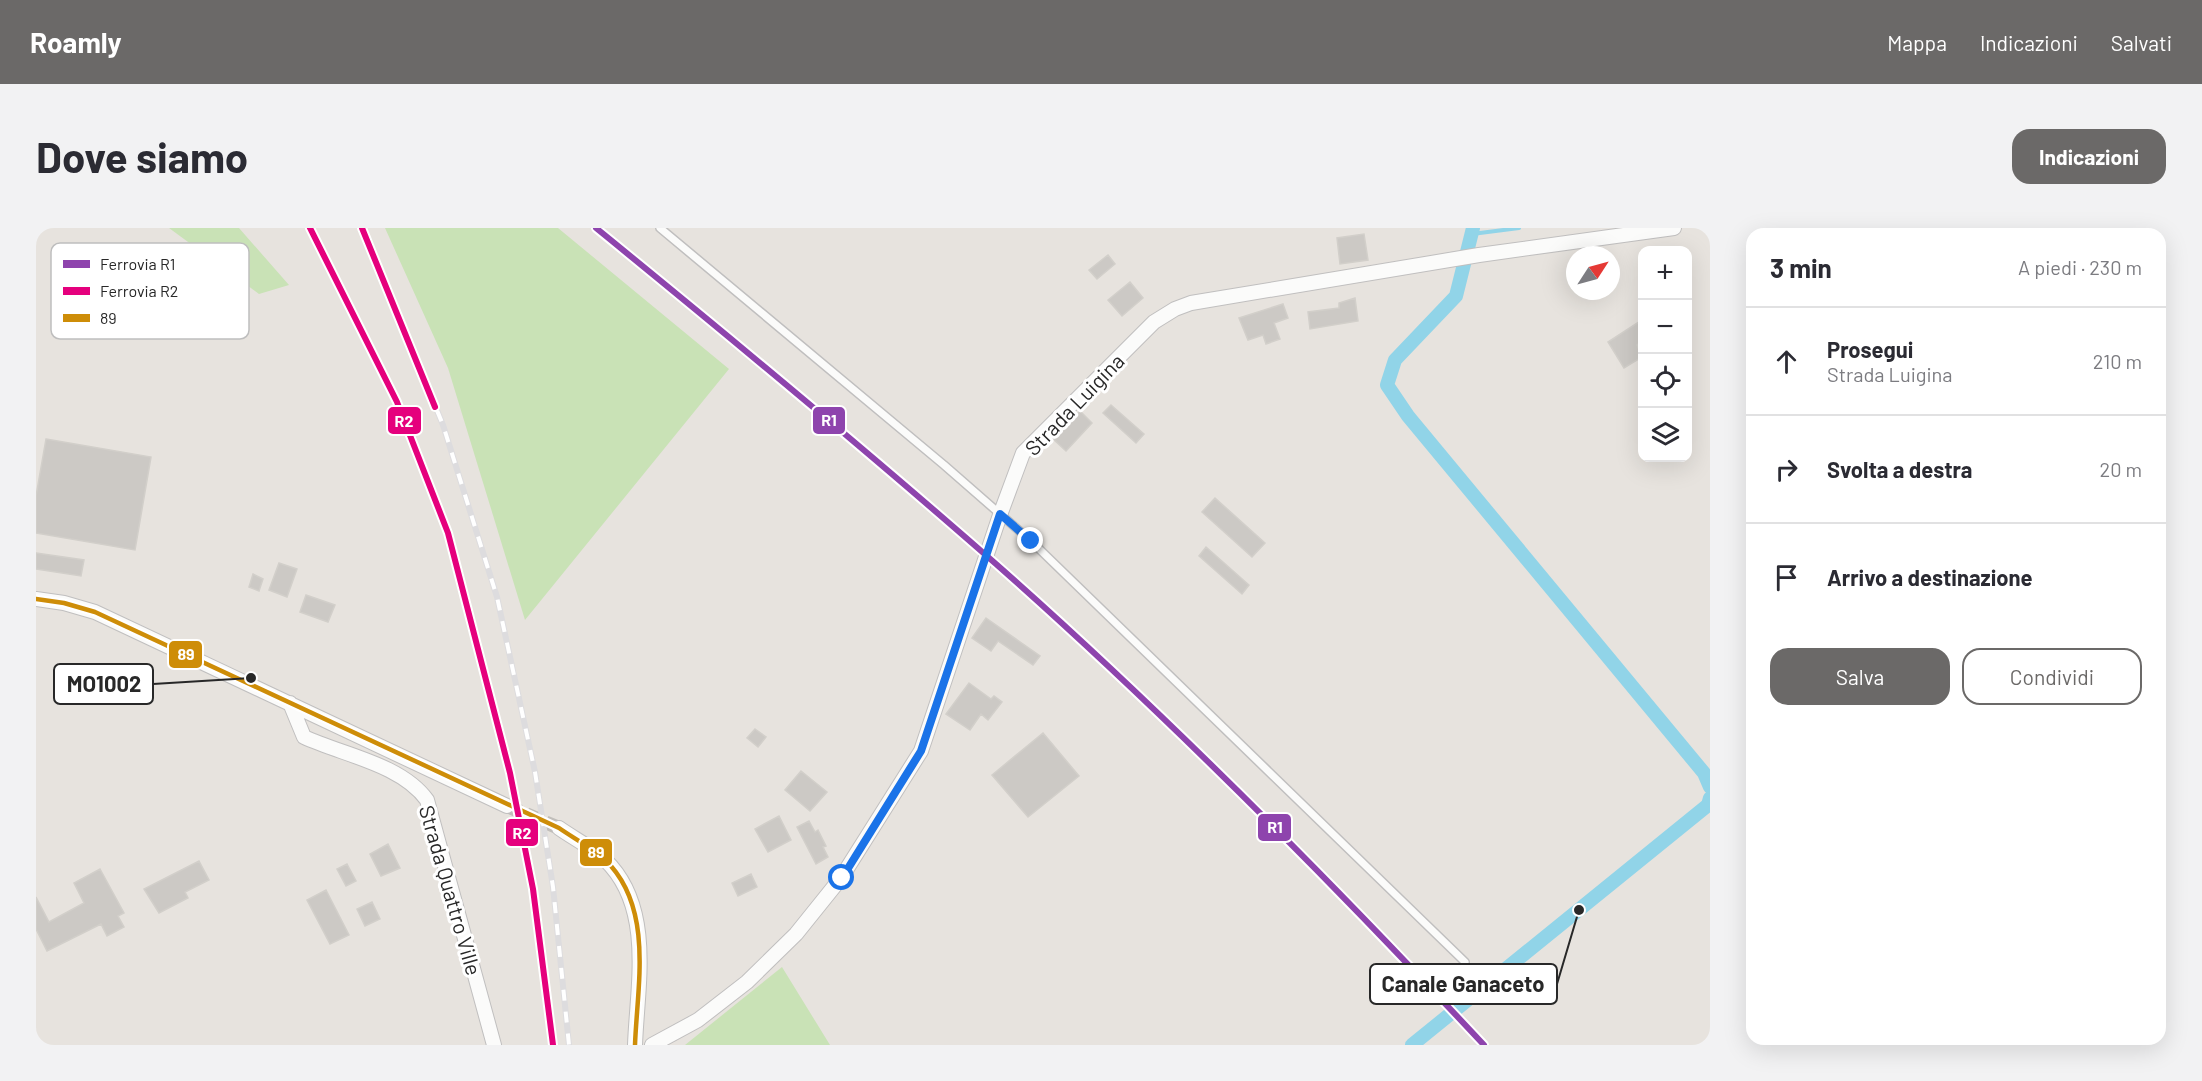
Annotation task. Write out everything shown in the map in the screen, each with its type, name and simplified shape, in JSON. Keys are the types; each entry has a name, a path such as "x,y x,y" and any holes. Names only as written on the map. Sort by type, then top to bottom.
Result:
{"street":[{"name":"Strada Luigina","path":"652,1045 698,1020 772,959 818,909 867,841 921,751 1000,514 1023,453 1154,322 1175,309 1191,303 1479,255 1674,228"},
{"name":"Strada Quattro Ville","path":"36,599 64,603 95,612 507,806"},
{"name":"Strada Quattro Ville","path":"290,703 304,737 353,754 409,782 427,800 495,1045"},
{"path":"559,828 612,867 630,897 639,932 635,1045"}],"lane":[{"path":"660,228 1031,541 1465,962"}],"green space":[{"path":"169,228 239,228 289,285 259,294 249,287 249,243 189,243"},
{"path":"385,228 558,228 729,369 525,620 448,368"},
{"path":"782,967 830,1045 685,1045"}],"building":[{"path":"1364,234 1368,260 1340,264 1337,238"},
{"path":"1108,255 1115,264 1097,279 1089,270"},
{"path":"1130,282 1143,298 1122,316 1108,300"},
{"path":"1355,298 1358,321 1310,329 1308,312 1339,308 1339,303"},
{"path":"1283,304 1288,318 1274,323 1280,339 1266,344 1263,335 1248,340 1239,318"},
{"path":"1638,323 1638,359 1624,368 1608,342"},
{"path":"1111,405 1144,434 1136,443 1103,413"},
{"path":"1080,411 1092,423 1066,451 1053,439"},
{"path":"46,439 151,457 135,550 36,533 36,496"},
{"path":"1215,498 1265,543 1252,557 1202,512"},
{"path":"1206,547 1249,585 1242,594 1199,556"},
{"path":"36,553 84,560 81,576 36,569"},
{"path":"279,563 297,569 287,597 269,590"},
{"path":"253,574 263,579 259,591 249,587"},
{"path":"306,595 335,605 328,622 300,612"},
{"path":"986,618 1040,656 1033,665 998,641 991,651 972,638"},
{"path":"969,683 991,699 994,696 1002,702 988,720 981,714 970,730 946,714"},
{"path":"755,729 766,737 758,747 747,738"},
{"path":"1043,733 1079,776 1028,817 992,775"},
{"path":"801,771 827,792 810,811 785,790"},
{"path":"779,816 791,840 768,852 755,829"},
{"path":"809,821 815,832 818,830 826,846 823,847 828,857 816,864 797,827"},
{"path":"388,844 400,868 381,876 370,854"},
{"path":"199,861 209,880 185,892 188,898 159,913 144,889"},
{"path":"347,864 356,881 346,886 337,869"},
{"path":"100,869 124,913 118,916 124,927 107,936 101,924 47,951 36,929 36,897 49,922 84,903 74,883"},
{"path":"751,874 757,887 738,896 732,883"},
{"path":"326,890 349,935 330,944 307,900"},
{"path":"372,902 380,919 365,926 357,909"}],"waterway":[{"path":"1473,228 1456,296 1395,360 1387,385 1408,416 1704,773 1710,787"},
{"path":"1472,234 1519,228"},
{"path":"1412,1045 1708,805 1710,798"}],"tunnel":[{"path":"507,806 559,828"}],"railway":[{"path":"310,228 397,402 448,533 510,773 533,889 553,1045"},
{"path":"362,228 443,425 497,597 535,772 553,887 569,1045"}],"rail line":[{"name":"R2","path":"310,228 397,402 448,533 510,773 533,889 553,1045"},
{"name":"R2","path":"362,228 435,407"},
{"name":"R1","path":"596,228 847,436 1060,621 1246,798 1484,1045"}],"transit line":[{"name":"89","path":"36,599 64,603 95,612 559,828 593,850 611,866 624,885 633,906 638,929 640,952 635,1045"}],"place":[{"name":"MO1002","path":"251,678"},
{"name":"Canale Ganaceto","path":"1579,910"}],"route":[{"path":"842,878 921,751 1000,514 1031,541"}]}
